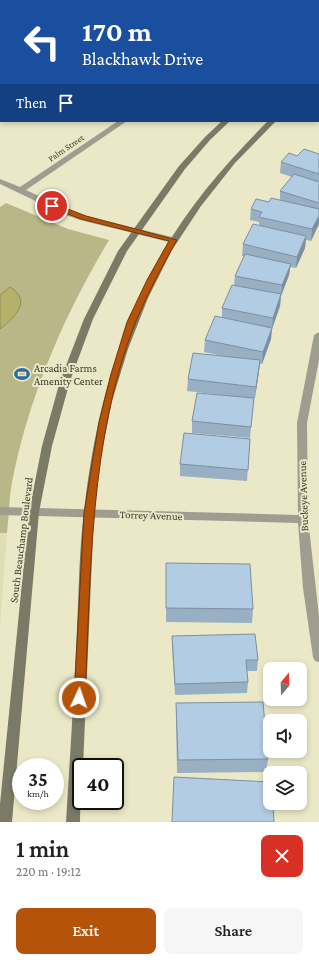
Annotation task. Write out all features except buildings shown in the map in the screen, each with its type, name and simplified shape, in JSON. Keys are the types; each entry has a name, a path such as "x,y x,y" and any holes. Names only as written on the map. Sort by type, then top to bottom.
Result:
{"street":[{"name":"Palm Street","path":"20,191 122,122"},
{"name":"South Beauchamp Boulevard","path":"5,822 34,512 39,481 52,425 68,375 94,307 118,259 182,166 225,122"},
{"path":"73,822 89,513 103,422 122,351 140,302 173,240 221,175 271,122"},
{"path":"0,181 72,214 173,240"},
{"name":"Buckeye Avenue","path":"318,339 302,423 303,519 309,588 319,657"},
{"name":"Torrey Avenue","path":"0,511 303,519"}],"shaded area":[{"name":"Arcadia Farms Amenity Center","path":"6,203 68,229 109,240 77,297 38,387 19,450 12,482 7,533 0,533 0,207"},
{"path":"10,287 17,292 21,304 11,320 0,329 0,295"},
{"path":"0,533 7,533 0,627"}],"place":[{"name":"Arcadia Farms Amenity Center","path":"22,374"}],"route":[{"path":"52,206 83,218 173,240 140,302 132,322 115,374 103,422 94,468 89,513 79,698"}]}
